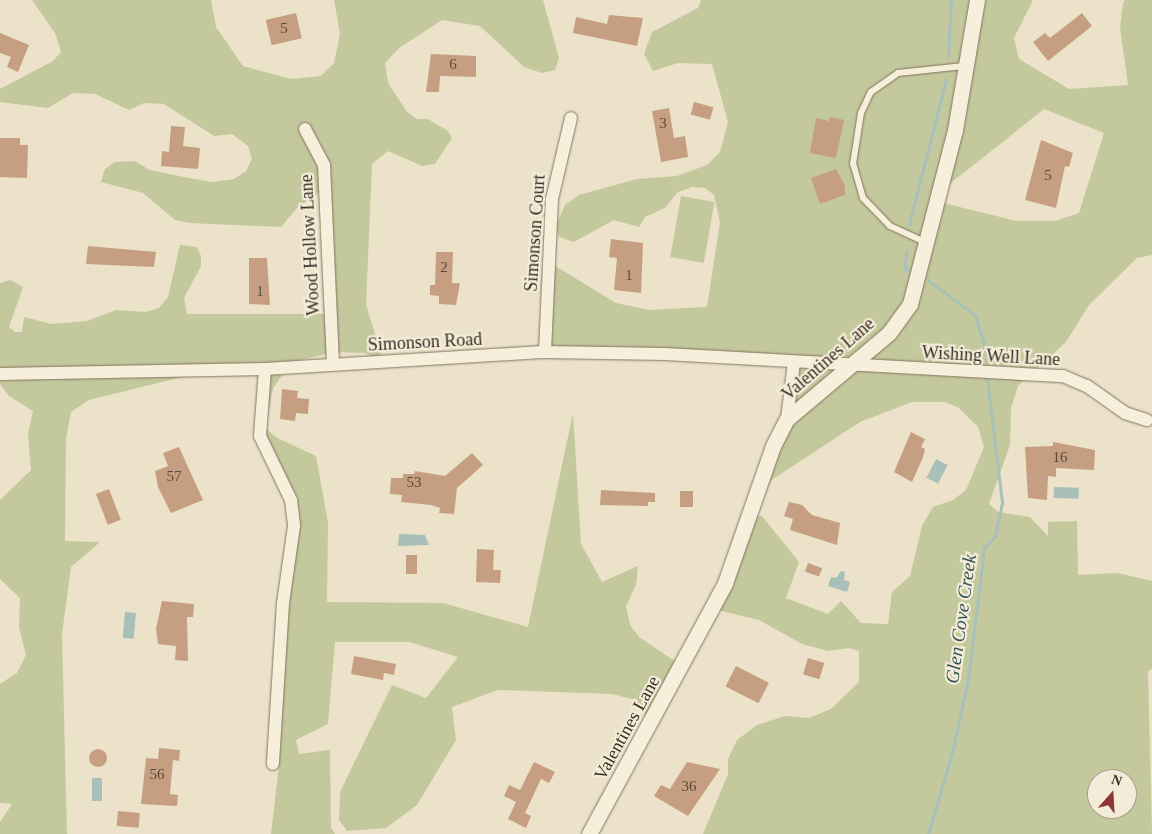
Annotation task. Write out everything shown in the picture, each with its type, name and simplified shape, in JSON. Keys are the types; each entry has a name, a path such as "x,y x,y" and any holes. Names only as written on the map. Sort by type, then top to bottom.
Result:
{"street":[{"name":"Valentines Lane","path":"589,834 721,592 773,446 787,419 889,333 910,304 928,244 955,130 964,66 977,0"},
{"name":"Simonson Court","path":"545,352 552,199 571,118"},
{"name":"Wood Hollow Lane","path":"305,129 324,165 333,364"},
{"name":"Simonson Road","path":"0,374 265,369 545,352 665,354 852,366"},
{"path":"787,419 794,362"},
{"name":"Wishing Well Lane","path":"852,366 1063,376 1087,386 1125,414 1147,420"},
{"path":"265,369 260,436 291,500 294,526 283,603 273,764"}],"lane":[{"path":"928,244 890,226 863,198 853,164 861,113 871,92 898,73 964,66"}],"green space":[{"path":"32,0 211,0 216,27 243,66 291,79 321,76 334,63 340,34 334,0 543,0 559,58 555,70 542,73 524,67 480,26 442,20 399,48 385,63 388,83 407,112 417,119 428,119 448,131 452,138 435,164 422,166 388,151 372,164 366,304 383,362 365,353 335,352 304,359 284,373 273,388 265,428 277,438 316,456 328,523 327,602 443,603 528,627 573,413 581,544 602,582 638,566 636,585 626,606 630,625 639,637 682,666 651,725 636,700 612,694 498,690 452,707 456,740 417,805 386,828 347,831 339,820 340,792 392,685 426,698 458,657 409,642 335,642 328,724 296,740 299,754 330,750 331,828 335,834 271,834 279,765 285,607 296,525 262,437 266,401 256,363 235,364 89,400 71,412 66,438 65,541 100,542 71,567 62,634 67,834 0,834 0,822 12,804 0,803 0,684 17,673 26,655 19,628 20,598 0,579 0,500 31,470 28,433 33,411 9,396 0,384 0,283 10,280 23,287 9,327 15,332 22,332 24,317 52,324 87,321 116,310 146,312 159,308 168,297 180,245 197,247 201,256 201,266 184,298 187,314 327,314 324,189 297,208 281,227 189,223 175,220 143,193 101,182 105,169 115,162 134,161 150,170 194,179 213,182 234,179 246,171 252,159 248,146 232,134 214,136 164,104 144,103 129,110 95,94 73,93 48,108 0,102 0,89 53,61 61,52 55,33"},
{"path":"701,0 1033,0 1014,38 1019,59 1069,89 1128,85 1120,27 1123,3 1125,0 1152,0 1152,255 1137,258 1089,305 1066,342 1018,386 1011,408 1010,445 989,504 998,512 1030,517 1048,536 1048,522 1077,521 1078,575 1118,573 1152,581 1152,669 1148,671 1152,834 703,834 728,774 728,759 737,740 757,725 785,716 809,718 831,709 859,682 859,651 849,648 828,651 802,644 759,620 713,609 749,516 762,516 799,562 786,598 828,614 841,601 861,623 888,624 892,592 910,576 922,526 933,507 953,500 966,490 984,447 978,427 959,408 945,402 912,402 860,422 758,489 787,419 794,362 545,352 552,264 616,303 649,310 707,307 720,222 714,195 705,188 692,187 678,192 665,208 645,217 639,227 614,220 574,242 559,237 556,225 565,205 579,195 637,179 677,176 707,165 720,152 728,122 712,64 678,63 653,71 644,54 652,32 698,8","holes":["1044,109 1104,133 1079,213 1055,221 1017,221 939,202 942,190"]},
{"path":"681,196 714,202 704,263 670,257"}],"water":[{"path":"936,459 948,465 938,484 926,478"},
{"path":"1054,487 1079,488 1079,499 1054,498"},
{"path":"399,534 425,535 429,545 398,546"},
{"path":"841,571 845,572 844,580 850,582 847,592 828,586 831,577 836,578"},
{"path":"125,612 136,613 134,639 123,638"},
{"path":"92,778 102,778 102,801 92,801"}],"building":[{"path":"296,13 302,38 272,45 266,20"},
{"path":"1082,13 1092,26 1048,61 1033,42 1045,33 1050,38"},
{"path":"609,15 643,18 637,46 573,33 576,17 607,24"},
{"path":"0,33 29,45 18,72 7,67 11,57 0,53"},
{"path":"431,54 476,56 476,77 440,76 439,92 426,92"},
{"path":"694,102 713,107 710,120 691,115"},
{"path":"669,108 674,138 685,136 688,157 661,162 652,111"},
{"path":"830,117 844,120 836,158 810,153 816,118 829,121"},
{"path":"171,126 185,127 183,146 200,148 198,169 161,166 162,151 169,152"},
{"path":"0,138 20,138 20,145 28,145 27,178 0,177"},
{"path":"1041,140 1073,153 1069,167 1065,166 1056,208 1025,200"},
{"path":"836,169 845,186 845,195 820,204 811,178"},
{"path":"611,239 643,243 641,293 614,290 617,258 609,257"},
{"path":"88,246 156,252 154,267 86,264"},
{"path":"436,252 453,252 452,283 460,283 456,305 439,304 439,296 430,295 430,285 435,285"},
{"path":"249,258 267,258 270,305 249,304"},
{"path":"282,389 298,391 297,398 309,399 308,414 296,413 295,421 280,419"},
{"path":"911,432 925,439 921,447 925,449 923,457 912,482 894,472"},
{"path":"1053,442 1095,450 1094,470 1056,468 1056,477 1048,476 1047,500 1028,498 1025,447 1053,446"},
{"path":"179,447 203,500 171,513 158,487 155,471 168,466 163,453"},
{"path":"472,453 483,465 457,488 454,514 439,513 440,508 431,505 401,502 402,495 390,494 391,478 403,478 403,474 414,474 415,471 445,476"},
{"path":"109,489 121,520 108,525 96,494"},
{"path":"601,490 655,493 655,502 648,502 648,506 600,505"},
{"path":"680,491 693,491 693,507 680,507"},
{"path":"789,502 802,505 812,515 840,523 837,545 790,530 793,519 784,516"},
{"path":"477,549 494,550 493,570 501,570 500,583 476,582"},
{"path":"406,555 417,555 417,574 406,574"},
{"path":"808,563 822,568 819,577 805,571"},
{"path":"162,601 194,604 193,617 187,617 188,661 175,660 176,646 158,644 156,629"},
{"path":"354,656 396,664 394,675 384,673 383,680 351,674"},
{"path":"808,658 824,663 819,679 803,674"},
{"path":"736,666 769,683 759,703 726,686"},
{"path":"159,748 180,750 179,761 173,760 170,794 178,795 177,806 141,804 146,758 158,759"},
{"path":"94,749 102,749 107,754 105,765 94,767 89,762 89,754"},
{"path":"534,762 555,772 549,783 541,779 525,813 531,816 526,828 508,819 516,802 504,796 509,785 520,790"},
{"path":"687,762 720,769 688,816 654,796 661,785 670,789"},
{"path":"118,811 140,813 139,828 117,826"}],"waterway":[{"name":"Glen Cove Creek","path":"948,56 951,0"},
{"name":"Glen Cove Creek","path":"909,224 946,80"},
{"name":"Glen Cove Creek","path":"906,251 905,269 910,271"},
{"name":"Glen Cove Creek","path":"929,281 975,315 988,358"},
{"name":"Glen Cove Creek","path":"928,834 952,753 968,679 984,548 995,536 1002,502 987,379"}]}
